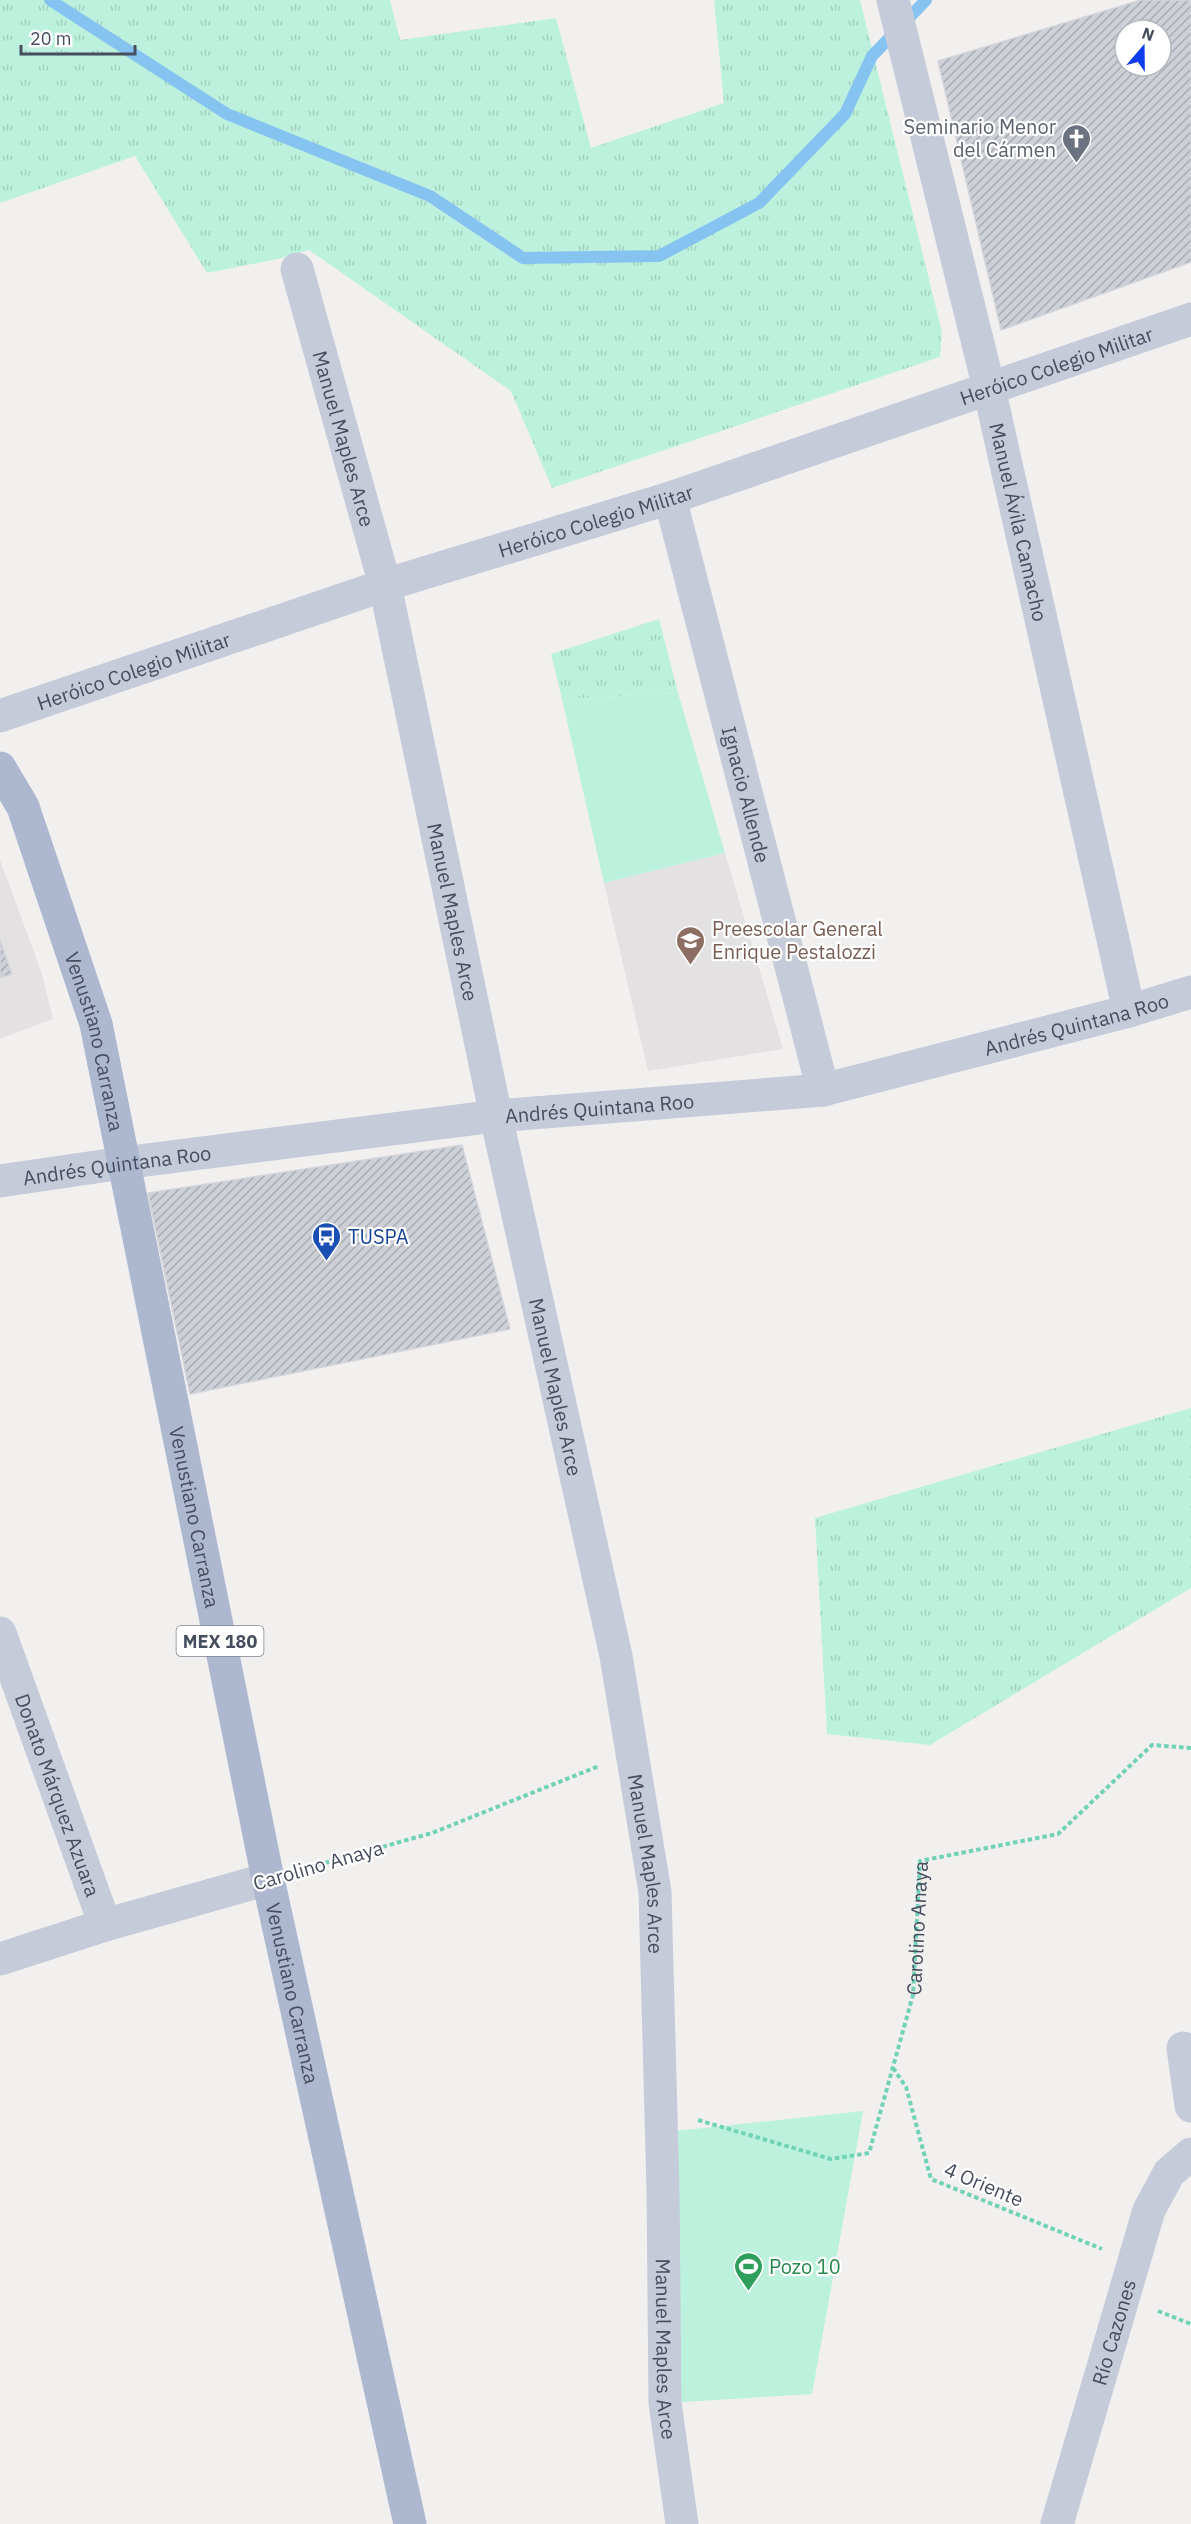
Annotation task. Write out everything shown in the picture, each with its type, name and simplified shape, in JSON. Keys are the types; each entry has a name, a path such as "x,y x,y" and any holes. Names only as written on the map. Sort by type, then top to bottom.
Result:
{"main road":[{"name":"Venustiano Carranza","path":"0,768 22,807 96,1024 268,1879 410,2524"}],"street":[{"name":"Manuel Ávila Camacho","path":"893,0 988,388 1128,1011"},
{"name":"Manuel Maples Arce","path":"297,269 385,585 496,1116 616,1656 655,1892 665,2403 682,2524"},
{"name":"Heróico Colegio Militar","path":"0,716 385,585 670,498 1191,319"},
{"name":"Ignacio Allende","path":"670,498 823,1090"},
{"name":"Andrés Quintana Roo","path":"0,1181 123,1163 496,1116 823,1090 1128,1011 1191,992"},
{"name":"Donato Márquez Azuara","path":"0,1633 105,1925"},
{"name":"Carolino Anaya","path":"0,1959 105,1925 268,1879"},
{"path":"1183,2048 1191,2106"},
{"name":"Río Cazones","path":"1057,2524 1149,2210 1169,2173 1191,2154"}],"path":[{"name":"Carolino Anaya","path":"660,2109 831,2159 869,2152 913,1995 920,1861 1058,1834 1152,1745 1191,1748"},
{"name":"Carolino Anaya","path":"268,1879 432,1833 631,1755"},
{"name":"4 Oriente","path":"893,2068 906,2087 931,2179 1133,2262"}],"shaded area":[{"name":"Preescolar General Enrique Pestalozzi","path":"725,853 783,1049 648,1071 604,883"},
{"path":"0,860 41,971 53,1019 0,1039"}],"green space":[{"path":"0,0 390,0 400,40 556,18 591,148 724,103 714,0 860,0 942,332 940,357 552,488 511,391 309,250 278,259 207,273 135,156 0,203"},
{"path":"659,619 678,693 562,699 551,654"},
{"path":"678,693 725,853 604,883 562,699"},
{"path":"1191,1408 1191,1588 930,1745 827,1734 815,1518"},
{"name":"Pozo 10","path":"863,2111 812,2394 667,2403 665,2132"}],"building":[{"name":"Seminario Menor del Cármen","path":"1141,0 1191,0 1191,262 1001,330 938,61"},
{"path":"0,940 12,974 0,978"},
{"name":"TUSPA","path":"462,1145 510,1329 190,1394 148,1193"}],"waterway":[{"path":"50,0 227,114 430,196 523,258 659,256 759,203 845,114 872,56 926,0"}],"place":[{"name":"Seminario Menor del Cármen","path":"1077,164"},
{"name":"Preescolar General Enrique Pestalozzi","path":"691,966"},
{"name":"TUSPA","path":"327,1262"},
{"name":"Pozo 10","path":"748,2292"}]}
